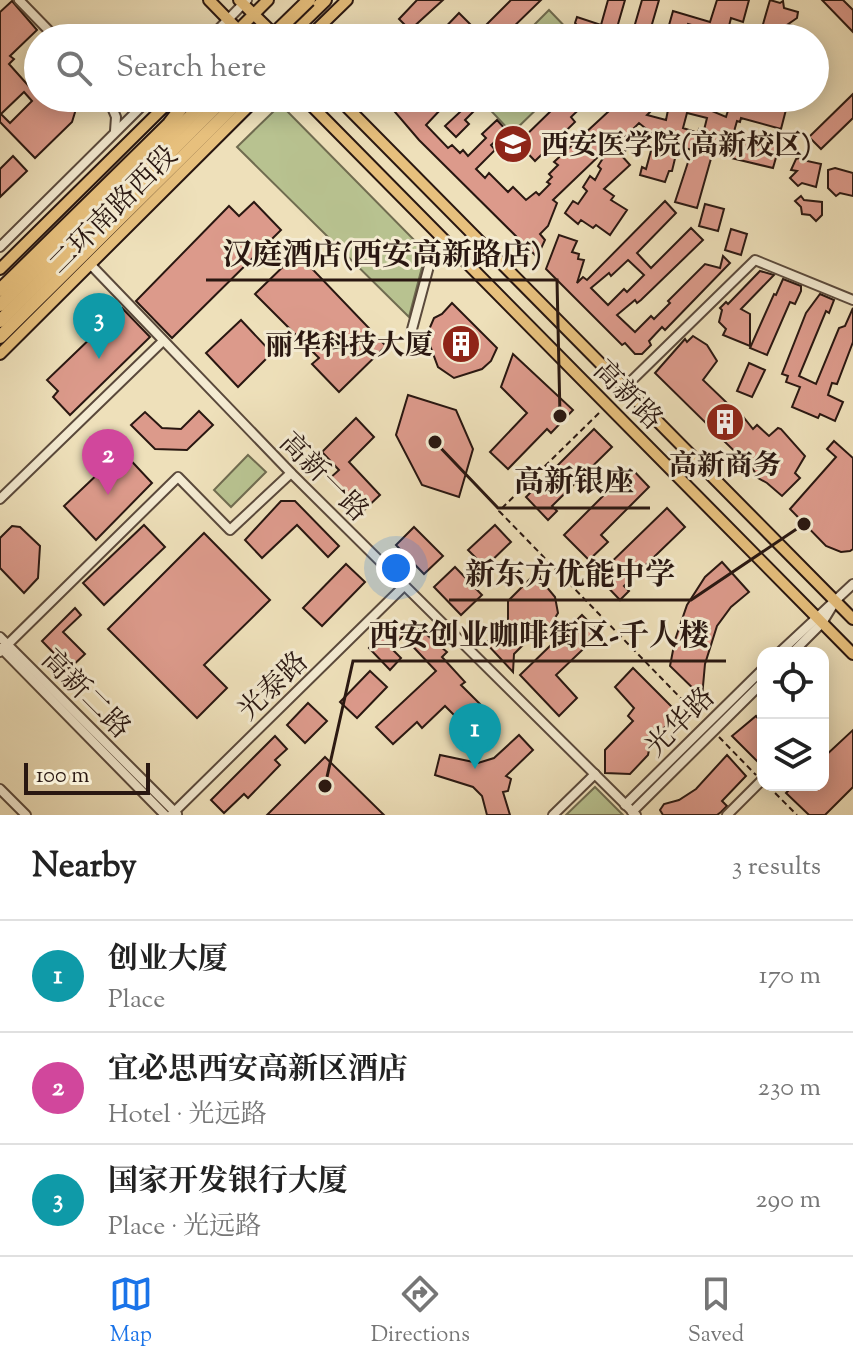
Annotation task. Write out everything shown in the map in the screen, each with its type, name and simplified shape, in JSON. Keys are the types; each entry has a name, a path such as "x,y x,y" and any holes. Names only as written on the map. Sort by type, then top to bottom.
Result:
{"highway":[{"path":"284,24 309,0"},
{"path":"300,24 325,0"},
{"path":"0,290 178,112"},
{"name":"二环南路西段","path":"0,305 195,112"},
{"name":"二环南路西段","path":"0,321 211,112"},
{"path":"0,337 228,112"}],"main road":[{"path":"209,0 231,24"},
{"path":"246,24 268,0"},
{"path":"322,24 347,0"},
{"path":"243,1 263,24"},
{"name":"二环南路西段","path":"0,269 159,112"},
{"name":"二环南路西段","path":"0,354 243,112"},
{"name":"高新路","path":"318,112 853,654"},
{"name":"高新路","path":"352,112 853,619"}],"street":[{"path":"19,0 42,24"},
{"path":"224,24 243,1"},
{"path":"111,137 115,131 114,112"},
{"path":"0,247 136,112"},
{"path":"411,333 432,255 445,242"},
{"path":"624,388 755,260 853,300"},
{"name":"高新一路","path":"90,264 291,473 631,810"},
{"path":"0,499 163,341"},
{"path":"2,646 178,477 230,530 291,473"},
{"path":"797,647 853,584"},
{"name":"光泰路","path":"172,814 404,586"},
{"path":"786,647 819,619"},
{"name":"高新二路","path":"2,646 172,814"},
{"name":"光华路","path":"631,810 757,676"},
{"name":"光华路","path":"710,728 757,687"},
{"path":"553,815 595,774"},
{"path":"727,815 757,785"},
{"path":"0,789 26,815"}],"path":[{"path":"607,405 499,511 757,775"},
{"path":"773,791 797,815"}],"green space":[{"path":"549,10 562,24 535,24"},
{"path":"273,112 288,112 426,252 409,317 237,147"},
{"path":"492,112 534,112 512,133"},
{"path":"248,455 266,472 231,507 214,490"},
{"path":"595,787 623,815 566,815"}],"building":[{"path":"417,0 443,0 417,24 404,24 399,19"},
{"path":"511,0 541,0 516,24 487,24"},
{"path":"608,0 625,0 618,24 601,24"},
{"path":"642,0 659,0 652,24 635,24"},
{"path":"717,0 749,0 743,22 731,18 730,24 669,24 673,11 710,22"},
{"path":"770,0 783,1 784,8 798,12 797,18 788,24 763,24"},
{"path":"822,0 843,0 853,10 853,32"},
{"path":"12,1 32,24 24,24 24,43 10,56 14,59 9,64 24,81 24,92 1,114 10,123 24,109 24,112 75,112 72,122 35,158 0,122 0,12"},
{"path":"459,13 470,24 448,24"},
{"path":"577,17 598,24 576,24"},
{"path":"853,94 853,118 821,149 809,137"},
{"path":"395,112 438,112 426,125 448,148 452,145 468,156 486,138 482,134 497,120 507,131 491,145 495,150 476,169 485,178 489,173 508,192 513,187 526,200 536,192 539,195 550,184 547,182 552,177 549,174 558,165 554,162 608,112 650,112 647,115 666,120 668,112 714,112 726,117 728,112 785,112 781,129 741,118 740,122 737,121 733,135 779,147 773,168 727,157 728,152 714,148 697,208 675,202 692,150 678,146 672,171 669,171 665,182 640,175 642,167 646,169 655,136 639,123 624,138 628,148 621,155 630,165 604,189 614,196 611,200 627,210 610,235 596,225 593,228 581,220 578,224 565,213 573,201 578,204 587,191 583,187 590,176 595,180 601,169 598,166 605,155 602,153 553,200 557,203 548,226 540,234 545,240 537,257 419,140","holes":["687,113 707,118 704,130 699,129 698,133 683,128"]},
{"path":"460,112 473,112 465,120 469,124 456,137 445,126"},
{"path":"550,112 576,112 571,117 575,122 535,161 518,143"},
{"path":"13,156 27,171 0,197 0,169"},
{"path":"806,156 807,161 821,164 816,187 802,183 798,186 790,178 797,171 791,170 796,159"},
{"path":"835,168 853,173 853,196 840,193 836,196 828,188 828,170"},
{"path":"801,196 804,200 822,202 822,215 816,221 810,215 802,214 801,207 795,201"},
{"path":"665,201 676,213 637,253 651,268 691,228 703,240 641,300 637,303 635,300 617,315 635,332 651,316 654,319 705,264 720,268 723,256 730,263 665,330 662,327 642,354 635,354 625,343 622,345 546,269 559,235 577,241 572,252 579,254 578,259 584,260 577,283 583,277 587,280","holes":["628,260 644,275 608,305 591,288 609,273 611,276"]},
{"path":"254,202 281,230 172,338 136,301 229,206 239,216"},
{"path":"705,204 724,209 718,231 699,226"},
{"path":"731,229 747,234 741,255 725,250"},
{"path":"297,253 386,346 339,392 312,364 319,358 255,294"},
{"path":"760,271 774,275 741,309 750,314 750,346 723,335 726,329 719,322 720,308 726,302 728,304"},
{"path":"783,279 801,286 801,291 795,304 790,302 767,355 750,348"},
{"path":"820,294 834,300 829,313 826,311 799,376 816,384 839,328 845,326 853,308 853,342 837,384 832,383 828,395 843,402 835,421 820,414 818,418 792,407 800,387 786,382 788,376 782,374 806,313"},
{"name":"丽华科技大厦","path":"452,303 497,348 491,361 482,369 454,378 438,367 428,340 434,318"},
{"path":"122,308 150,337 70,415 53,397 58,391 47,380"},
{"path":"241,320 272,353 238,387 206,353"},
{"path":"693,336 707,345 717,361 703,380 737,409 753,429 757,425 769,436 781,429 805,456 795,473 800,478 782,496 758,478 753,469 713,434 708,425 655,373 685,339 687,342"},
{"path":"513,354 573,410 551,433 547,429 508,469 490,452 527,413 501,387"},
{"path":"749,363 765,370 752,397 737,391"},
{"path":"408,395 456,410 473,449 459,497 422,485 396,435"},
{"path":"199,411 213,425 187,450 155,449 131,425 145,412 162,428 181,429"},
{"path":"356,418 374,437 349,462 380,495 361,513 329,479 339,470 322,452"},
{"path":"594,429 612,447 552,506 557,511 548,520 526,497"},
{"path":"834,441 853,458 853,549 841,552 826,546 790,509 836,457 827,449"},
{"path":"122,451 152,483 96,540 64,506"},
{"path":"631,468 649,487 601,535 608,542 589,560 564,535"},
{"path":"281,501 295,501 339,546 328,557 297,525 262,558 245,540"},
{"path":"667,508 685,527 624,586 629,591 620,600 597,576"},
{"path":"144,525 165,547 104,605 83,583"},
{"path":"495,525 511,542 485,567 468,550"},
{"path":"12,526 20,527 40,546 38,578 24,593 0,568 0,538"},
{"path":"414,527 443,556 424,574 396,545"},
{"path":"204,533 270,600 204,665 227,688 197,718 108,629"},
{"path":"722,562 749,592 731,607 717,626 705,664 702,697 670,666 687,605 705,577"},
{"path":"346,564 365,582 322,626 303,608"},
{"path":"455,567 482,595 461,615 434,587"},
{"path":"540,569 540,579 555,597 558,613 550,626 538,630 514,654 513,672 486,643 508,622 508,601"},
{"path":"75,608 81,615 63,632 85,654 69,669 42,641"},
{"path":"582,615 600,633 556,675 577,698 559,716 520,675"},
{"path":"392,623 413,623 447,652 442,657 465,682 461,685 496,720 478,739 445,706 422,728 417,722 393,744 376,727 436,671 403,636 391,648 401,658 390,670 369,648"},
{"path":"633,668 679,714 651,740 648,755 630,774 605,773 605,750 633,721 628,716 634,708 615,687"},
{"path":"370,671 387,687 357,718 340,702"},
{"path":"308,703 327,721 305,743 287,725"},
{"path":"756,716 757,761 732,736"},
{"path":"853,730 853,787 825,815 809,815 786,793 829,791 829,752"},
{"path":"519,735 533,750 506,776 511,779 508,791 503,792 510,815 487,815 482,796 473,787 435,775 440,755 478,763 494,758"},
{"path":"275,736 287,749 275,760 280,765 248,798 244,794 224,813 211,800"},
{"path":"727,755 746,776 722,801 727,806 721,812 717,815 663,815 660,810 664,804 679,800 696,789"},
{"path":"325,757 384,815 267,815"}],"place":[{"name":"西安医学院(高新校区)","path":"513,144"},
{"name":"丽华科技大厦","path":"461,344"},
{"name":"国家开发银行大厦","path":"99,359"},
{"name":"汉庭酒店(西安高新路店)","path":"560,416"},
{"name":"高新商务","path":"725,422"},
{"name":"高新银座","path":"435,442"},
{"name":"宜必思西安高新区酒店","path":"108,495"},
{"name":"新东方优能中学","path":"804,524"},
{"name":"创业大厦","path":"475,769"},
{"name":"西安创业咖啡街区-千人楼","path":"325,786"}]}
